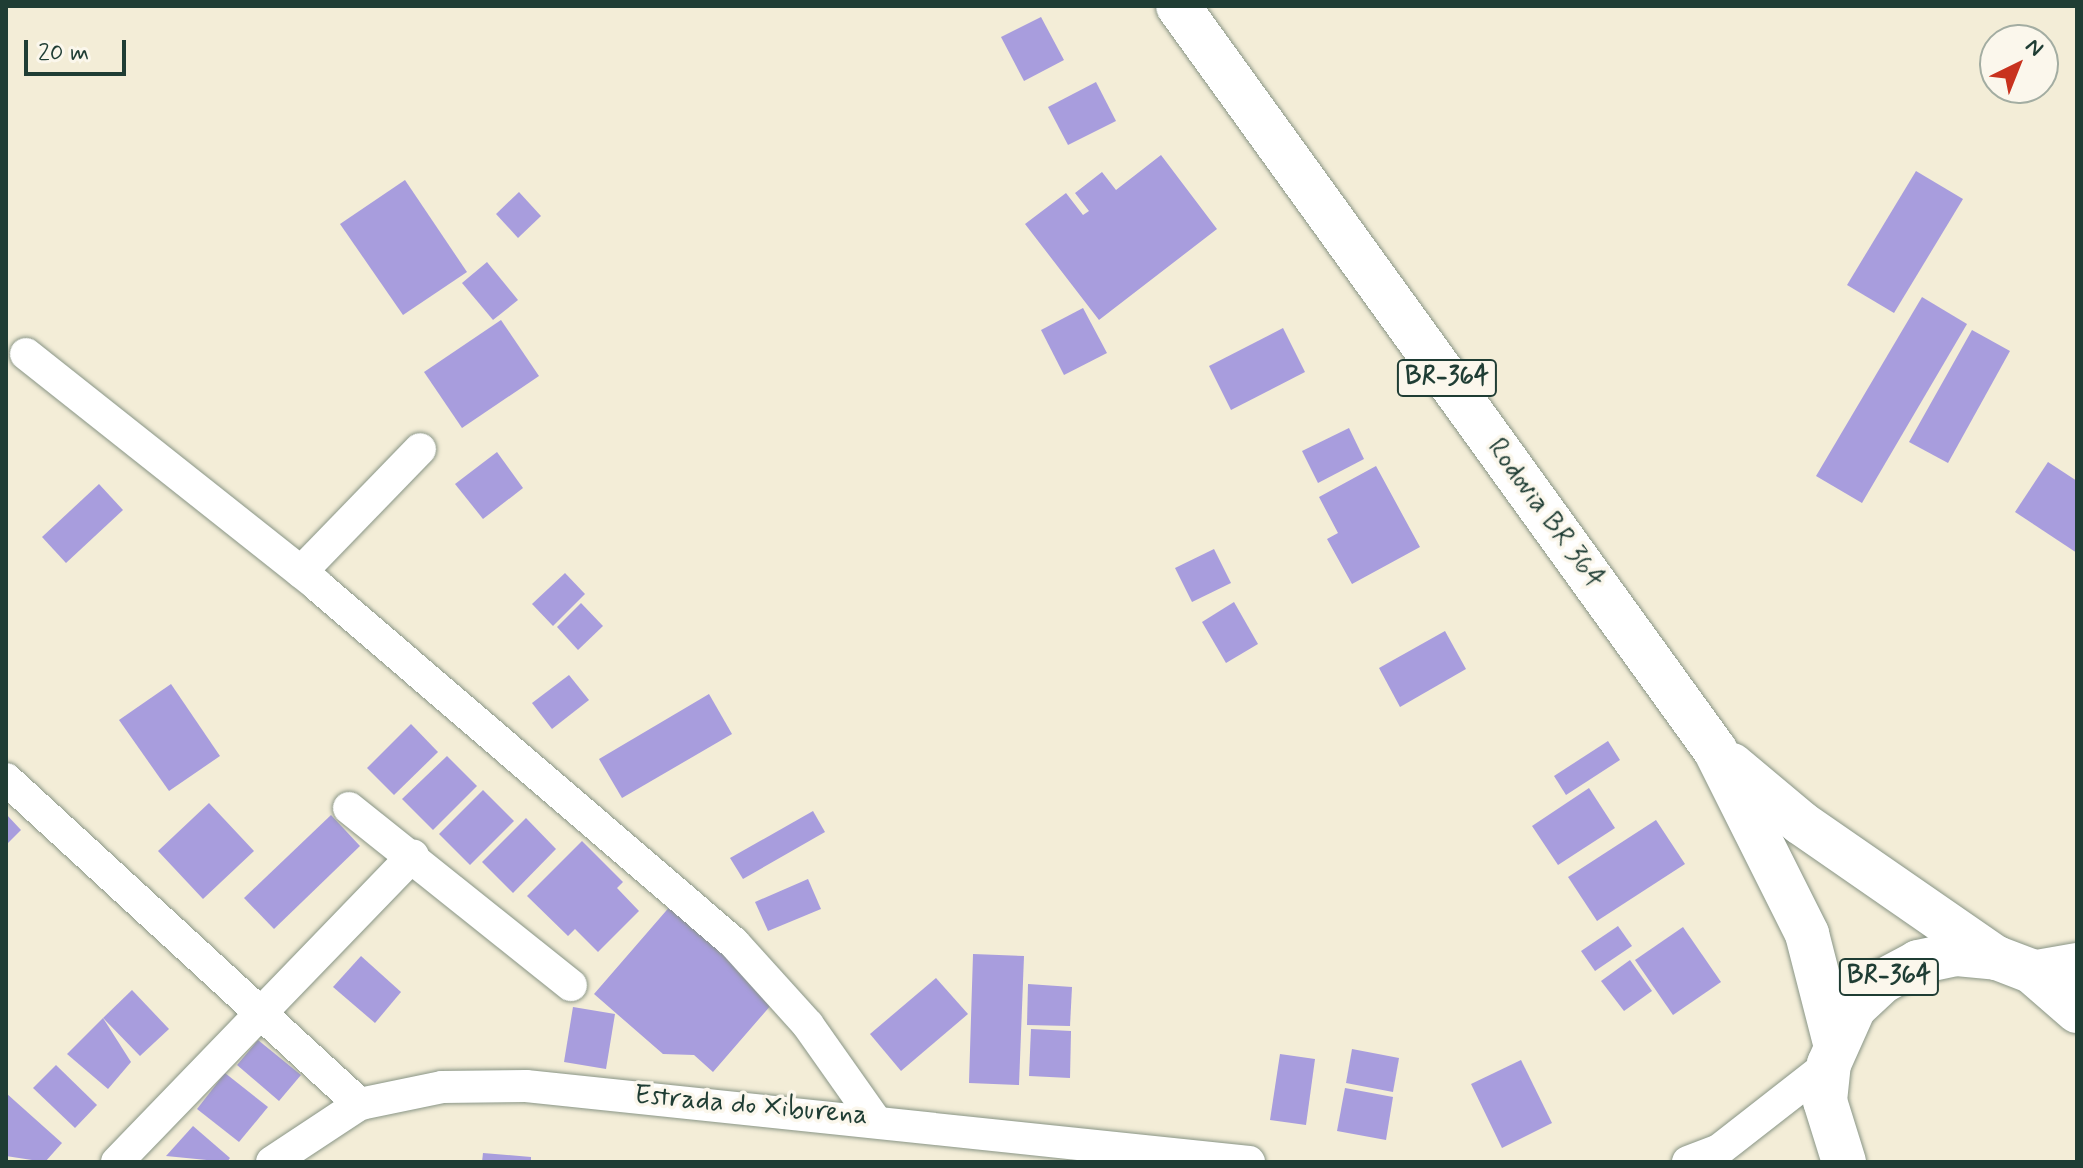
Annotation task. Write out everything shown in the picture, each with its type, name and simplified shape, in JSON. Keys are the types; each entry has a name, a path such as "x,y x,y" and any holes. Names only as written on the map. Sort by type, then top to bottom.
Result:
{"main road":[{"name":"Rodovia BR 364","path":"1178,6 1715,750 1807,934 1832,1053"},
{"name":"Rodovia BR 364","path":"1715,750 1801,823 2014,964 2077,1011"},
{"name":"Rodovia BR 364","path":"1844,1162 1825,1101 1832,1053 1854,1008 1918,962 1957,954 2014,964"}],"street":[{"path":"26,354 301,572 734,943 808,1025 873,1117"},
{"path":"301,572 420,449"},
{"path":"6,779 262,1008 360,1104"},
{"path":"349,808 571,985"},
{"path":"117,1162 262,1008 413,856"},
{"path":"2014,964 2077,963"},
{"path":"1688,1162 1719,1150 1832,1053"},
{"name":"Estrada do Xiburena","path":"272,1162 360,1104 442,1087 526,1086 873,1117 1249,1162"}],"building":[{"path":"1041,17 1064,60 1024,81 1001,37"},
{"path":"1096,82 1116,121 1068,145 1048,107"},
{"path":"1161,155 1217,229 1099,320 1025,224 1066,193 1083,215 1089,211 1075,193 1102,172 1116,190"},
{"path":"1916,171 1963,199 1894,313 1847,285"},
{"path":"405,180 467,272 403,315 340,224"},
{"path":"519,192 541,216 518,238 496,214"},
{"path":"487,262 518,300 493,320 462,283"},
{"path":"1922,297 1967,324 1862,503 1816,476"},
{"path":"1083,308 1107,353 1064,375 1041,330"},
{"path":"501,320 539,376 462,428 424,372"},
{"path":"1283,328 1305,372 1231,410 1209,366"},
{"path":"1972,330 2010,351 1948,463 1909,442"},
{"path":"1349,428 1364,459 1318,483 1302,451"},
{"path":"497,452 523,488 483,519 455,484"},
{"path":"2048,462 2077,481 2077,553 2015,512"},
{"path":"1376,466 1420,547 1352,584 1327,539 1338,533 1319,497"},
{"path":"99,484 123,510 66,563 42,537"},
{"path":"1214,549 1231,583 1192,602 1175,568"},
{"path":"565,573 585,594 553,626 532,604"},
{"path":"1234,602 1258,644 1226,663 1202,622"},
{"path":"581,603 603,626 578,650 557,627"},
{"path":"1445,631 1466,669 1400,707 1379,668"},
{"path":"569,675 589,700 552,729 532,703"},
{"path":"171,684 220,756 169,791 119,720"},
{"path":"709,694 732,734 622,798 599,759"},
{"path":"411,724 438,752 394,795 367,768"},
{"path":"1608,741 1620,760 1566,795 1554,776"},
{"path":"447,756 477,786 433,830 402,799"},
{"path":"1589,788 1615,828 1558,865 1532,826"},
{"path":"483,790 514,821 470,865 439,834"},
{"path":"209,803 254,851 203,899 158,851"},
{"path":"813,811 825,832 743,879 730,858"},
{"path":"6,814 21,830 6,845"},
{"path":"331,815 360,846 274,929 244,898"},
{"path":"526,818 556,849 513,893 482,862"},
{"path":"1656,820 1685,864 1597,921 1568,877"},
{"path":"582,841 623,882 617,888 639,911 598,952 575,929 568,936 527,896"},
{"path":"808,879 821,909 768,931 755,902"},
{"path":"672,904 778,997 713,1072 694,1055 663,1054 594,994"},
{"path":"1618,926 1632,946 1595,971 1581,951"},
{"path":"1683,927 1721,982 1673,1015 1635,960"},
{"path":"973,954 1024,956 1019,1085 969,1083"},
{"path":"361,956 401,992 375,1023 333,987"},
{"path":"1630,960 1652,991 1624,1011 1601,981"},
{"path":"936,978 968,1014 901,1071 870,1034"},
{"path":"1028,984 1072,987 1070,1026 1027,1025"},
{"path":"132,990 169,1029 140,1056 103,1018"},
{"path":"573,1007 615,1014 606,1069 564,1062"},
{"path":"103,1018 131,1062 108,1089 67,1054"},
{"path":"1031,1029 1071,1031 1070,1078 1029,1076"},
{"path":"258,1040 301,1075 279,1101 237,1065"},
{"path":"1352,1049 1399,1058 1393,1092 1346,1083"},
{"path":"1280,1054 1315,1059 1306,1125 1270,1120"},
{"path":"1521,1060 1552,1123 1502,1148 1471,1084"},
{"path":"56,1065 97,1105 75,1128 33,1088"},
{"path":"225,1073 268,1107 239,1142 197,1109"},
{"path":"1345,1088 1393,1097 1386,1140 1337,1131"},
{"path":"6,1093 62,1143 45,1162 6,1156"},
{"path":"193,1126 230,1158 227,1162 166,1156"},
{"path":"483,1153 531,1157 531,1162 482,1162"}]}
